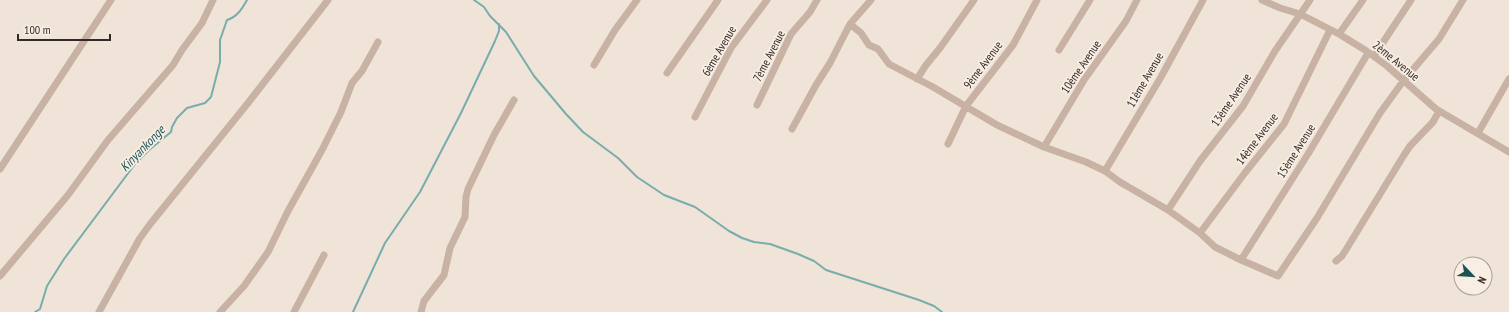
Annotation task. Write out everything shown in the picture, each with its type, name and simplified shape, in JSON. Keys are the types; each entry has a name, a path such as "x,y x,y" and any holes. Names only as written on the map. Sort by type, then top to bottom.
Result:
{"street":[{"path":"0,170 111,0"},
{"path":"0,276 68,196 108,140 173,65 202,23 213,0"},
{"path":"99,312 140,238 151,223 248,103 328,0"},
{"path":"594,65 637,0"},
{"path":"667,73 718,0"},
{"name":"6ème Avenue","path":"695,117 731,48 767,0"},
{"name":"7ème Avenue","path":"757,105 791,34 810,12 817,0"},
{"path":"792,129 816,84 830,63 850,24 871,0"},
{"path":"917,79 926,64 940,48 974,0"},
{"name":"9ème Avenue","path":"948,144 966,106 1013,45 1037,0"},
{"path":"1059,50 1090,0"},
{"name":"10ème Avenue","path":"1044,147 1097,61 1126,21 1137,0"},
{"name":"11ème Avenue","path":"1105,171 1161,77 1203,0"},
{"name":"2ème Avenue","path":"1262,0 1280,8 1300,14 1339,34 1371,54 1404,80 1439,111 1509,152"},
{"name":"13ème Avenue","path":"1168,210 1200,162 1243,106 1275,51 1310,0"},
{"path":"1339,34 1363,0"},
{"name":"15ème Avenue","path":"1241,260 1371,54 1411,0"},
{"path":"850,24 861,33 869,45 878,49 889,64 985,118 1044,147 1086,162 1105,171 1120,182 1168,210 1215,247 1276,276 1280,274 1337,186 1371,127 1404,80 1439,39 1463,0"},
{"name":"14ème Avenue","path":"1200,234 1244,174 1284,124 1330,30"},
{"path":"220,312 244,286 268,252 288,210 332,131 352,83 362,71 378,42"},
{"path":"1478,133 1509,79"},
{"path":"421,312 424,301 446,270 450,248 465,218 468,189 494,136 514,100"},
{"path":"1336,261 1342,256 1410,146 1428,128 1439,111"},
{"path":"294,312 324,255"}],"waterway":[{"name":"Kinyankonge","path":"35,312 40,309 47,286 64,259 135,164 171,132 177,118 187,108 205,103 211,97 220,62 220,40 227,20 236,15 247,0"},
{"path":"474,0 484,7 490,16 506,32 534,76 566,114 583,132 618,158 637,177 664,195 695,207 729,231 742,238 754,242 770,244 798,254 814,261 826,270 919,300 934,306 942,312"},
{"path":"353,312 385,243 420,192 461,113 495,41 499,31 499,24"}]}
